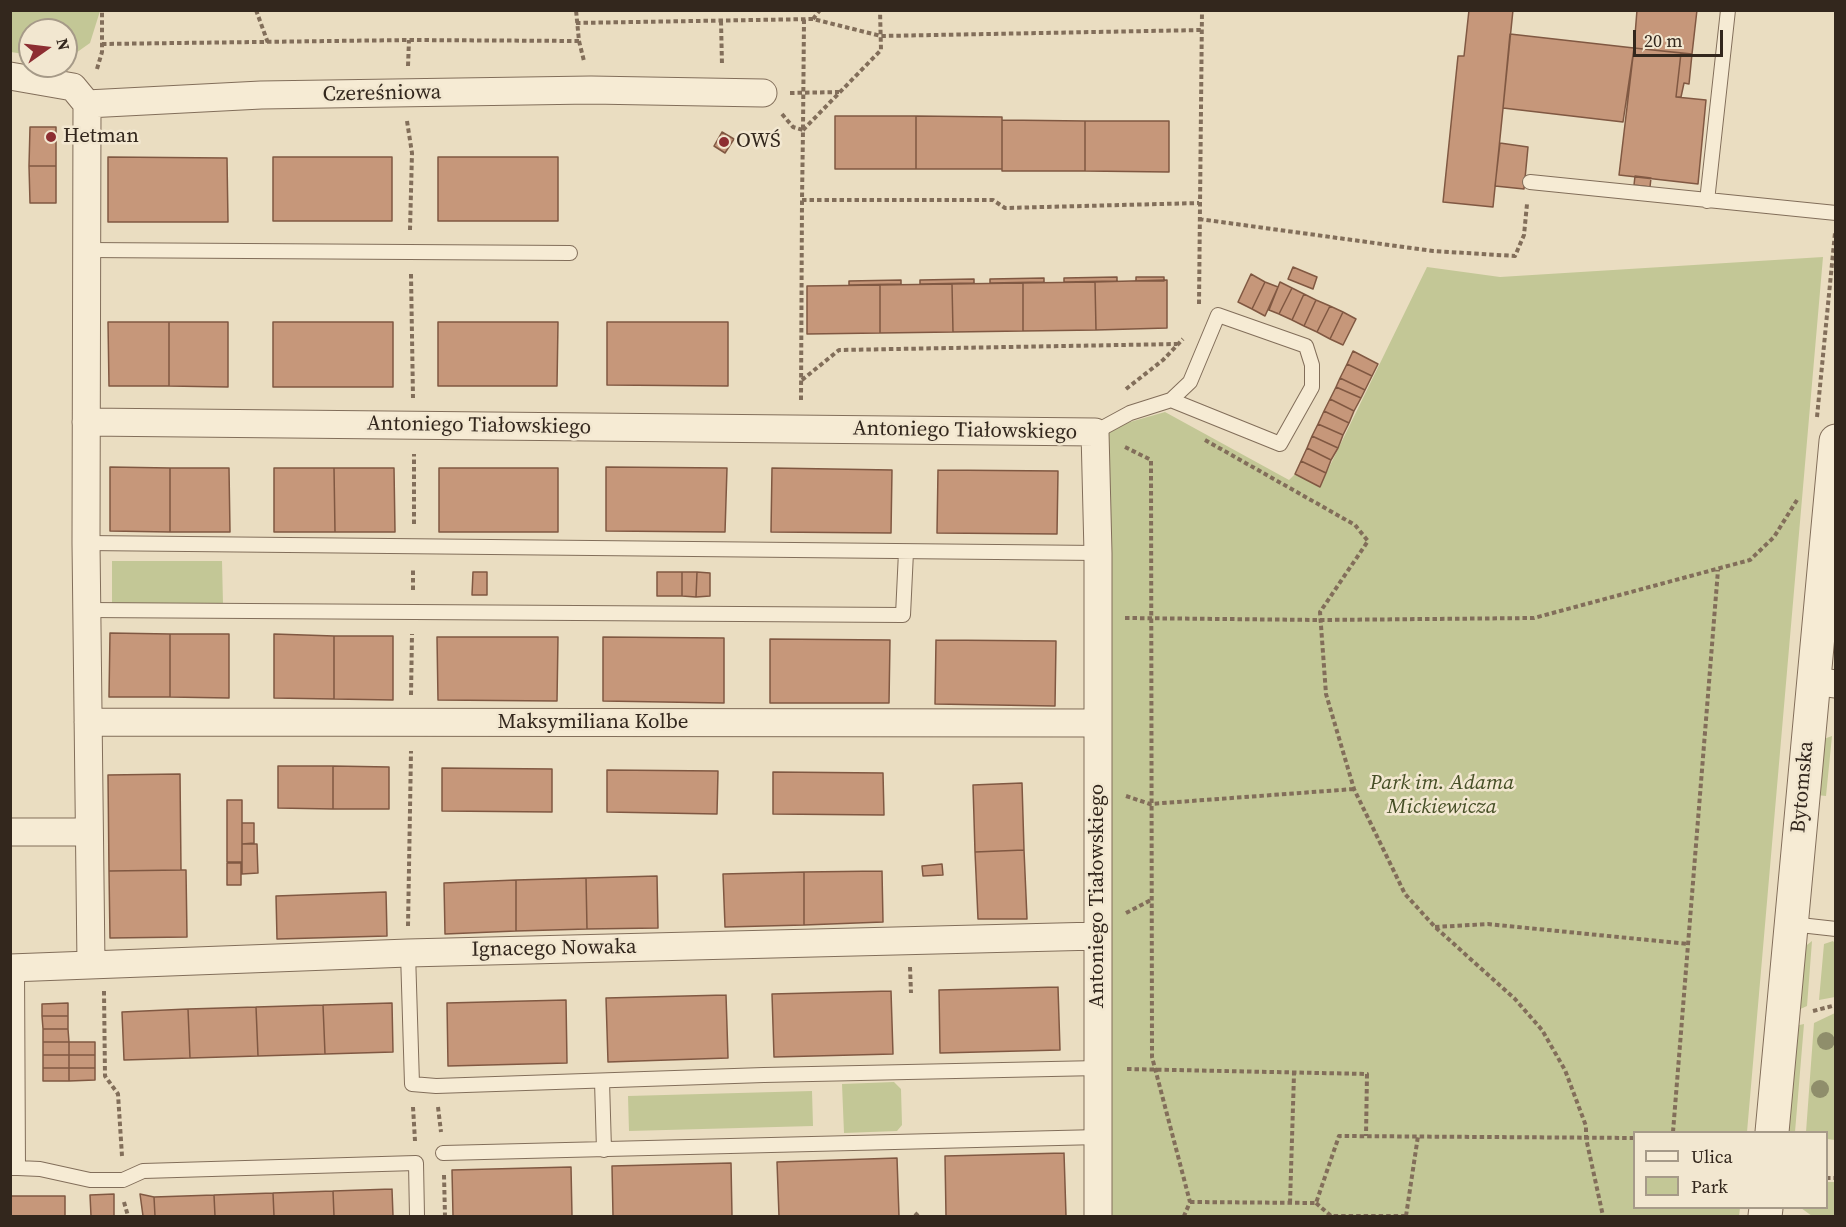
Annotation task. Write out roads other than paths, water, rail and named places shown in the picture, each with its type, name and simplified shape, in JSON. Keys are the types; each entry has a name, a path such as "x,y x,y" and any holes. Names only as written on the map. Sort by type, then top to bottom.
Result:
{"street":[{"path":"10,76 72,87 87,104 86,543 89,832 97,974"},
{"name":"Czereśniowa","path":"87,104 261,95 591,90 763,93"},
{"name":"Antoniego Tiałowskiego","path":"86,422 1095,432 1098,554 1098,1216"},
{"name":"Bytomska","path":"1772,1131 1791,924 1824,682 1826,431"},
{"name":"Maksymiliana Kolbe","path":"88,722 1097,723"},
{"path":"10,832 89,832"},
{"name":"Ignacego Nowaka","path":"14,968 97,974 408,953 1098,936"}],"lane":[{"path":"1707,201 1728,10"},
{"path":"1530,182 1836,213"},
{"path":"86,250 570,253"},
{"path":"1095,432 1130,413 1171,400 1190,382 1218,315 1306,346 1312,365 1312,387 1280,444 1171,400"},
{"path":"86,543 1098,554"},
{"path":"87,610 903,615 906,552"},
{"path":"1791,924 1836,929"},
{"path":"408,953 412,1084 436,1086 1099,1068"},
{"path":"14,968 14,1168 40,1169 90,1180 123,1180 143,1171 416,1163 417,1216"},
{"path":"602,1081 604,1150"},
{"path":"443,1153 1099,1137"}],"place":[{"name":"Hetman","path":"51,137"},
{"name":"OWŚ","path":"724,142"}],"park label":[{"name":"Park im. Adama Mickiewicza","path":"1442,796"}]}
